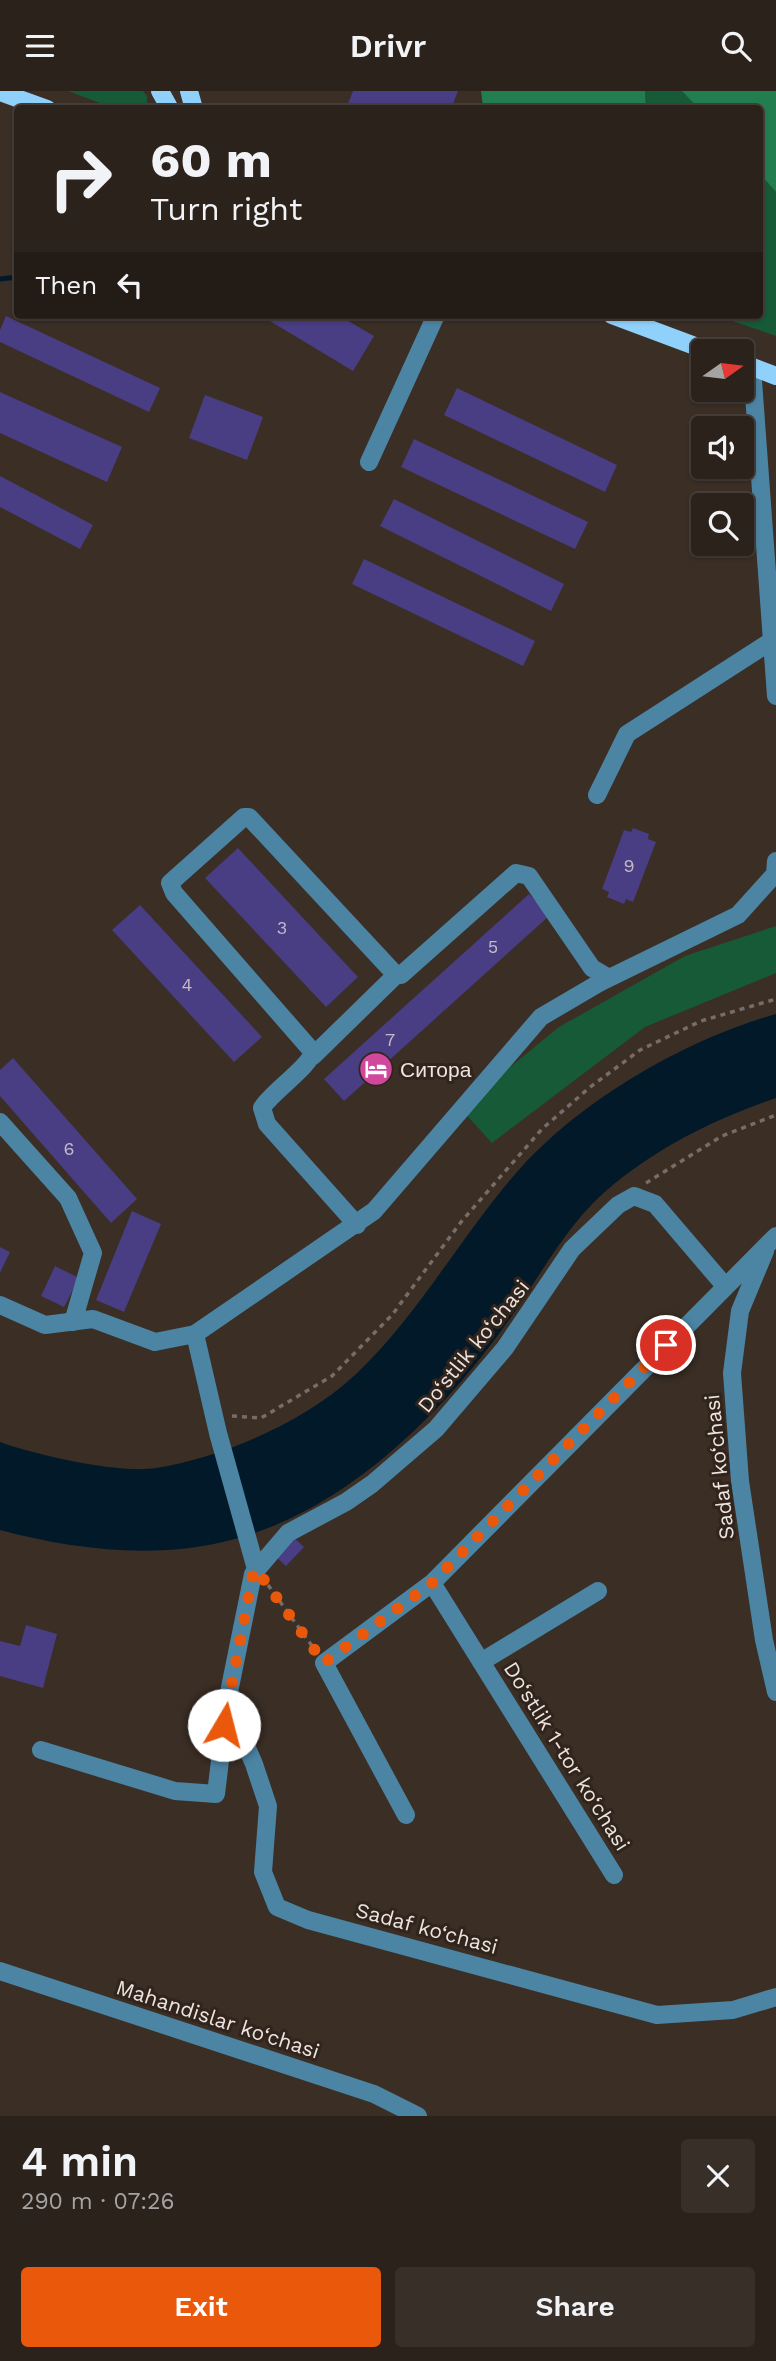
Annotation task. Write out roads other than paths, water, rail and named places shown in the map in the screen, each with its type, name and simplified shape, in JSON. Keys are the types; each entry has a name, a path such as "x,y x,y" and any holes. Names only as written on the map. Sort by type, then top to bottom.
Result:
{"main road":[{"path":"0,92 36,105"},
{"path":"623,319 691,345"},
{"path":"754,368 776,376"}],"street":[{"path":"369,462 434,319"},
{"path":"751,403 776,696"},
{"path":"597,795 627,734 773,640"},
{"path":"313,1056 307,1044 174,894 170,883 180,872 244,817 249,817 396,975"},
{"path":"0,1305 45,1325 93,1319 155,1342 195,1334 374,1211 541,1017 609,978 738,915 775,874 776,861"},
{"path":"357,1225 267,1124 262,1108 268,1098 396,975 401,975 516,873 529,876 592,968 609,978"},
{"path":"0,1122 68,1198 90,1241 93,1253 73,1322"},
{"name":"Do‘stlik ko‘chasi","path":"41,1750 175,1791 216,1794 227,1702 256,1569 288,1533 346,1502 436,1429 505,1348 572,1249 618,1205 634,1196 655,1204 725,1286"},
{"path":"406,1815 324,1663 432,1583 772,1239"},
{"name":"Sadaf ko‘chasi","path":"772,1239 740,1311 732,1373 740,1481 770,1636 776,1692"},
{"path":"195,1334 218,1433 256,1569"},
{"name":"Do‘stlik 1-tor ko‘chasi","path":"432,1583 614,1875"},
{"name":"Do‘stlik 1-tor ko‘chasi","path":"481,1662 598,1591"},
{"name":"Sadaf ko‘chasi","path":"227,1702 254,1764 268,1806 263,1872 277,1907 308,1920 657,2015 733,2010 776,1997"},
{"name":"Mahandislar ko‘chasi","path":"0,1971 374,2094 418,2116"}],"water":[{"path":"776,1014 776,1098 733,1114 671,1145 632,1170 597,1199 567,1235 501,1331 448,1397 417,1428 350,1484 313,1507 275,1525 235,1539 177,1549 147,1551 87,1547 0,1530 0,1442 99,1466 156,1468 182,1463 235,1446 288,1422 335,1392 378,1352 419,1302 496,1197 542,1146 571,1121 603,1097 671,1056 741,1025"}],"waterway":[{"path":"0,279 14,277"}],"place":[{"name":"Ситора","path":"376,1069"}]}
